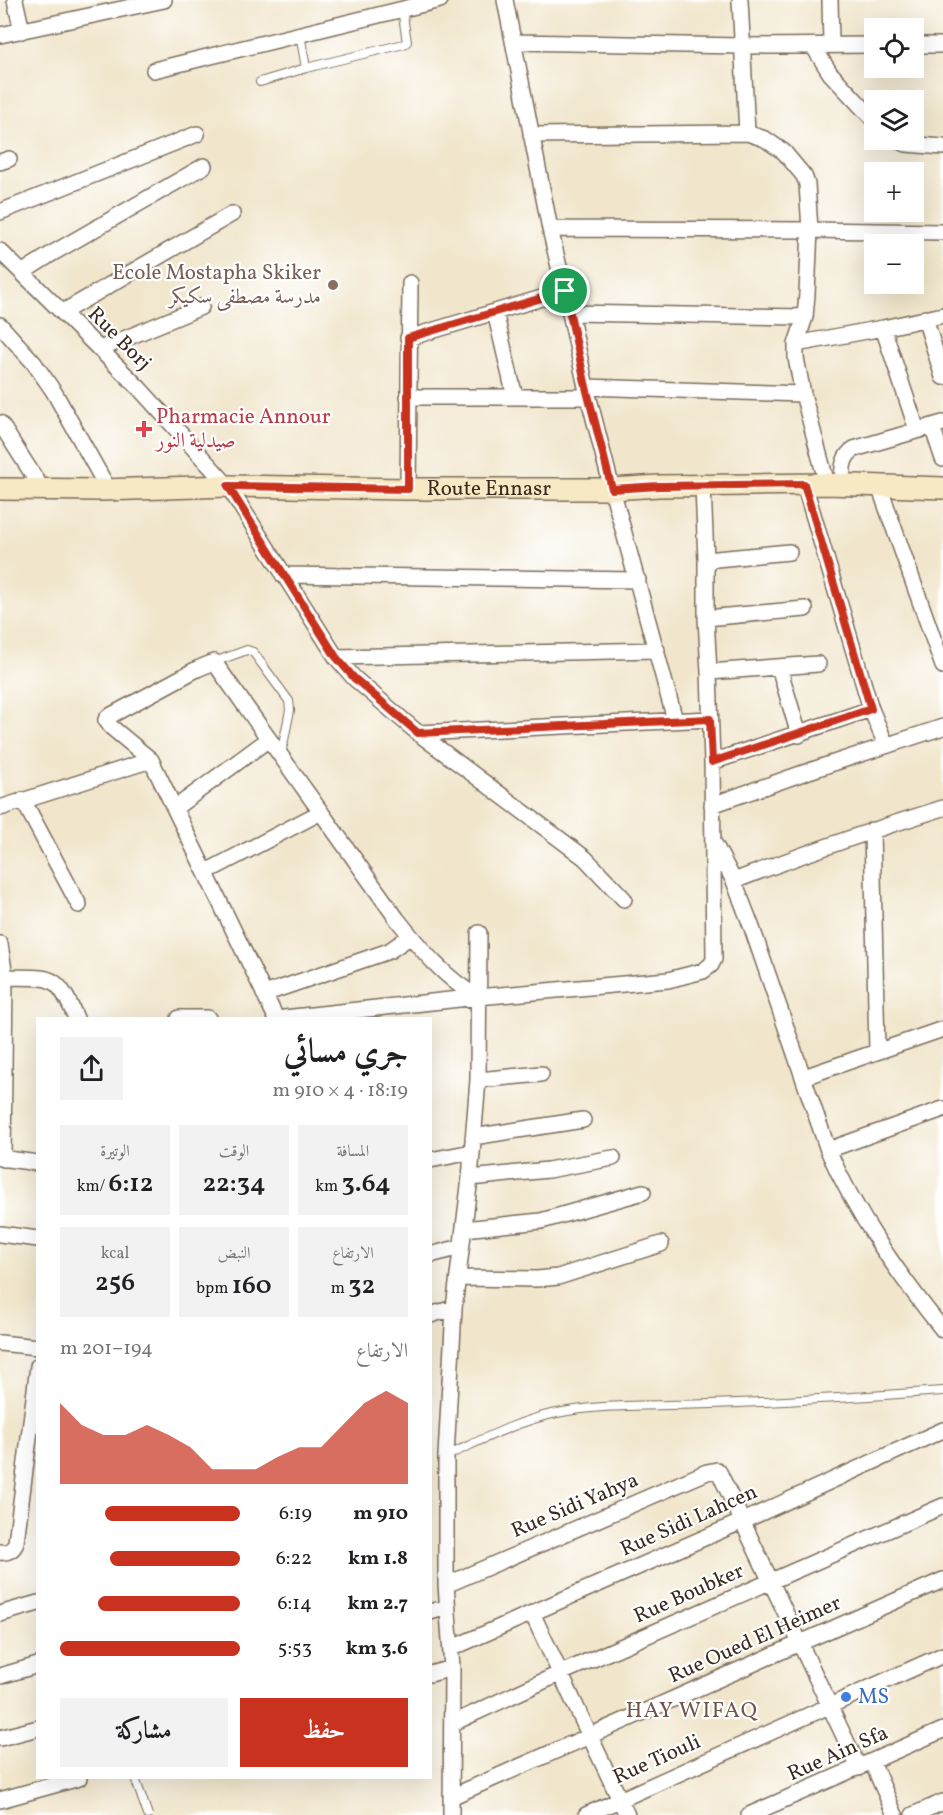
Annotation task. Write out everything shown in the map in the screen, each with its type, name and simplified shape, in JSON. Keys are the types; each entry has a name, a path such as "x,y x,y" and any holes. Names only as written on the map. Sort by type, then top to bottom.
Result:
{"main road":[{"name":"Route Ennasr","path":"0,489 228,486 612,489 804,484 943,488"}],"street":[{"path":"15,0 22,31"},
{"path":"0,35 22,31 101,7 164,0"},
{"path":"154,70 440,0"},
{"path":"505,0 550,229 587,392 675,720"},
{"path":"740,0 747,133"},
{"path":"830,0 831,45"},
{"path":"513,42 742,46 864,45"},
{"path":"924,45 943,45"},
{"path":"813,46 830,73 864,109"},
{"path":"531,135 747,133 765,139 784,152 804,176 807,184 810,230 805,317 796,344 796,358 803,394 834,484"},
{"path":"0,212 197,134"},
{"path":"924,145 943,147"},
{"path":"23,272 204,166"},
{"path":"63,312 232,214"},
{"path":"550,229 943,232"},
{"name":"Rue Borj","path":"0,251 139,388 228,486 336,657 354,678 418,733 585,858 624,899"},
{"path":"408,489 410,283"},
{"path":"408,338 565,291"},
{"path":"100,349 201,307"},
{"path":"495,312 515,397"},
{"path":"570,313 805,317"},
{"path":"796,344 943,315"},
{"path":"925,318 943,377"},
{"path":"0,325 34,363 54,392 108,489"},
{"path":"883,328 917,430"},
{"path":"408,397 515,397 587,392 803,394"},
{"path":"0,423 42,489"},
{"path":"834,484 850,452 870,443 938,425 943,459"},
{"path":"804,484 871,709 886,745"},
{"path":"294,1017 668,980 703,971 711,965 714,959 714,843 703,486"},
{"path":"879,486 943,666"},
{"path":"706,560 789,552"},
{"path":"284,575 638,580"},
{"path":"706,618 805,609"},
{"path":"336,657 657,650"},
{"path":"276,1017 151,760 107,722 108,717 214,662 397,919 456,983 478,998"},
{"path":"710,672 818,664"},
{"path":"779,667 799,735"},
{"path":"712,762 799,735 871,709"},
{"path":"418,733 710,719"},
{"path":"712,806 943,727"},
{"path":"175,808 269,739"},
{"path":"0,808 151,760"},
{"path":"23,800 79,905"},
{"path":"734,881 804,853 943,808"},
{"path":"206,872 321,812"},
{"path":"872,830 877,1051"},
{"path":"714,843 734,881 828,1150 849,1196 910,1287 943,1330"},
{"path":"451,1815 453,1668 446,1585 438,1551 454,1308 471,1178 478,1080 479,933"},
{"path":"264,994 389,951 411,936"},
{"path":"0,944 5,977 2,1158 36,1163"},
{"path":"5,977 53,981 65,993 76,1017"},
{"path":"804,1077 943,1029"},
{"path":"478,1080 541,1074"},
{"path":"828,1150 943,1109"},
{"path":"432,1159 472,1145 583,1120"},
{"path":"471,1178 548,1170 613,1158"},
{"path":"464,1229 541,1221 643,1192"},
{"path":"0,1234 36,1239"},
{"path":"458,1278 537,1279 558,1276 661,1244"},
{"path":"432,1254 461,1247"},
{"path":"432,1314 454,1308"},
{"path":"0,1343 36,1347"},
{"path":"0,1552 10,1551 16,1542 36,1383"},
{"path":"32,1418 36,1430"},
{"name":"Rue Sidi Lahcen","path":"452,1648 743,1521 943,1430"},
{"name":"Rue Sidi Yahya","path":"446,1585 715,1469 719,1472 743,1521"},
{"name":"Rue Boubker","path":"453,1723 561,1673 943,1506"},
{"path":"743,1521 830,1706 895,1815"},
{"name":"Rue Oued El Heimer","path":"451,1797 943,1580"},
{"path":"0,1614 36,1604"},
{"path":"432,1611 447,1607"},
{"path":"532,1613 627,1815"},
{"name":"Rue Tiouli","path":"586,1815 943,1655"},
{"path":"0,1676 36,1666"},
{"path":"432,1673 453,1668"},
{"path":"0,1738 36,1729"},
{"name":"Rue Ain Sfa","path":"749,1815 943,1730"},
{"path":"0,1800 75,1779"},
{"path":"913,1815 943,1802"}],"lane":[{"path":"260,82 407,42 402,9"},
{"path":"300,34 306,68"},
{"path":"214,662 247,650 253,652 289,700 290,710 281,756"},
{"path":"446,1456 542,1417 589,1408 624,1405 711,1404 943,1391"},
{"path":"135,1779 148,1815"}],"place":[{"name":"Ecole Mostapha Skiker مدرسة مصطفى سكيكر","path":"333,285"},
{"name":"Pharmacie Annour صيدلية النور","path":"144,429"},
{"name":"MS","path":"846,1697"}],"district":[{"name":"HAY WIFAQ","path":"692,1711"}],"route":[{"path":"565,291 612,489 804,484 871,709 799,735 712,762 710,719 418,733 354,678 336,657 228,486 408,489 408,338 565,291"}]}
